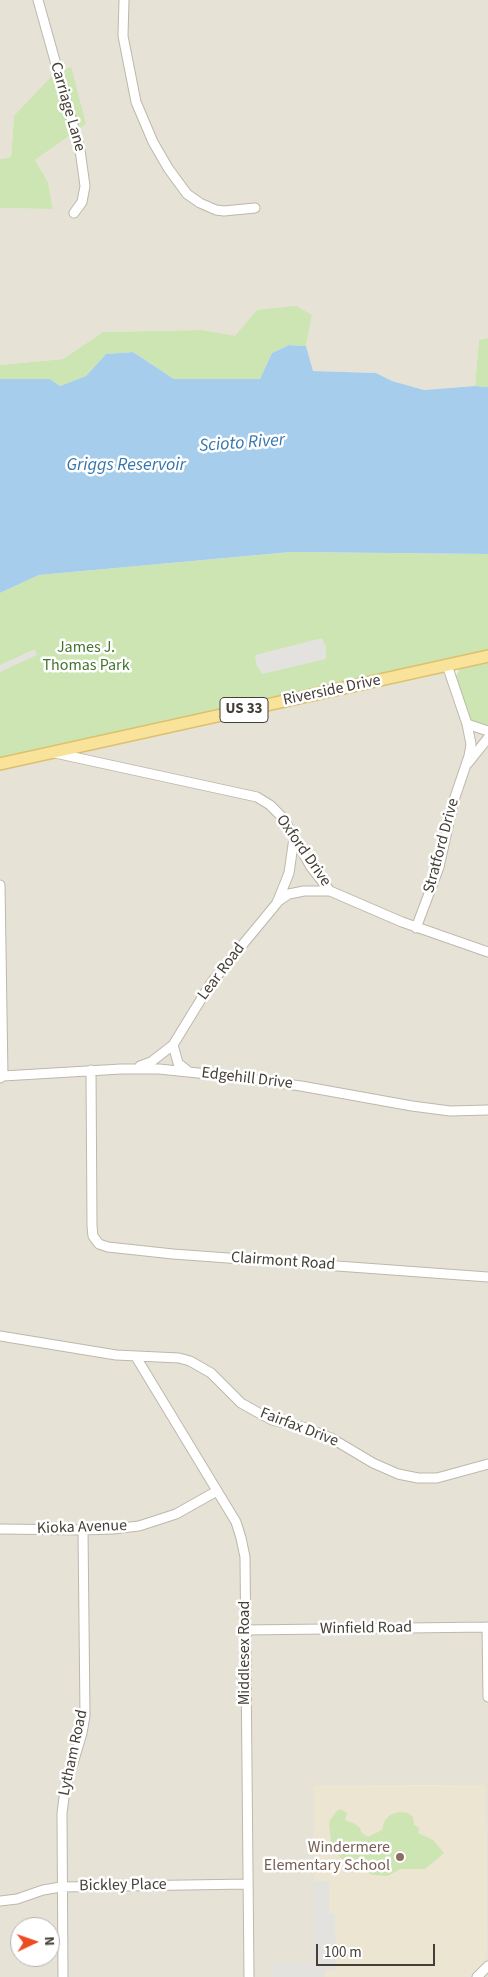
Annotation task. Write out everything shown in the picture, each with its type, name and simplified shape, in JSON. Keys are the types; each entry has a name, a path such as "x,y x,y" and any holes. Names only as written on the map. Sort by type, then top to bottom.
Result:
{"main road":[{"name":"Riverside Drive","path":"0,764 488,656"}],"street":[{"name":"Carriage Lane","path":"38,0 81,159 86,186 82,202 74,213"},
{"path":"124,0 123,36 136,102 153,142 168,168 187,194 200,203 224,211 255,208"},
{"name":"Stratford Drive","path":"416,928 439,867 454,800 467,765 470,744 467,724 447,665"},
{"path":"467,724 488,730"},
{"name":"Stratford Drive","path":"467,765 488,738"},
{"name":"Oxford Drive","path":"55,753 257,797 270,805 282,818 311,867 330,891 416,928 488,952"},
{"name":"Lear Road","path":"277,903 290,873 294,838"},
{"path":"0,885 2,1077"},
{"name":"Lear Road","path":"134,1068 151,1062 173,1045 211,983 277,903 289,894 304,891 330,891"},
{"path":"173,1045 178,1063 190,1072"},
{"name":"Edgehill Drive","path":"2,1077 134,1068 190,1072 301,1086 450,1111 488,1110"},
{"name":"Clairmont Road","path":"91,1070 92,1226 93,1236 99,1244 108,1247 173,1254 488,1277"},
{"name":"Fairfax Drive","path":"0,1336 88,1351 136,1357 179,1358 190,1361 211,1373 241,1403 256,1412 272,1420 306,1428 331,1438 373,1463 398,1474 418,1478 437,1478 488,1464"},
{"name":"Middlesex Road","path":"136,1357 236,1522 245,1557 249,1977"},
{"name":"Kioka Avenue","path":"0,1529 113,1529 159,1521 176,1514 217,1491"},
{"name":"Lytham Road","path":"63,1977 62,1813 65,1790 82,1733 85,1716 83,1530"},
{"path":"488,1627 488,1697"},
{"name":"Winfield Road","path":"245,1630 488,1627"},
{"name":"Bickley Place","path":"0,1901 18,1899 43,1890 61,1887 248,1884"},
{"path":"477,1977 488,1966"}],"shaded area":[{"path":"0,0 488,0 488,338 479,340 475,386 424,390 392,381 376,373 313,371 306,346 312,315 257,310 235,337 202,330 103,332 63,359 0,365 0,208 53,209 48,182 35,160 86,124 14,116 11,157 0,159"},
{"path":"322,638 326,647 326,659 262,674 256,664 255,655"},
{"path":"35,649 37,655 0,672 0,665"},
{"path":"447,665 488,727 488,1977 469,1977 486,1959 485,1785 314,1786 314,1977 0,1977 0,764"},
{"name":"Windermere Elementary School","path":"485,1785 486,1959 469,1977 314,1977 314,1786"},
{"path":"314,1881 329,1881 329,1913 335,1913 336,1970 325,1970 325,1977 272,1977 272,1964 314,1964"}],"green space":[{"path":"71,67 86,124 35,160 48,182 53,209 0,208 0,159 11,157 14,116 54,74"},
{"path":"296,306 312,315 306,346 289,345 272,353 260,379 174,379 133,352 106,354 86,376 60,386 50,379 0,379 0,365 63,359 103,332 202,330 235,336 257,310"},
{"path":"488,338 488,387 475,386 479,340"},
{"name":"James J. Thomas Park","path":"291,552 488,554 488,656 0,764 0,593 39,575"},
{"path":"488,662 488,727 469,721 455,678 462,668"},
{"path":"340,1809 347,1813 345,1820 355,1824 368,1837 382,1830 384,1822 390,1815 399,1812 408,1813 413,1817 414,1825 419,1828 418,1833 433,1840 444,1853 425,1869 400,1869 388,1876 372,1875 364,1868 353,1868 337,1854 331,1841 329,1822"}],"water":[{"name":"Griggs Reservoir","path":"289,345 306,346 313,371 376,373 392,381 424,390 475,386 488,387 488,554 291,552 39,575 0,593 0,379 50,379 60,386 86,376 106,354 133,352 174,379 260,379 272,353"}],"place":[{"name":"Windermere Elementary School","path":"400,1857"}],"water label":[{"name":"Scioto River","path":"242,444"}]}
